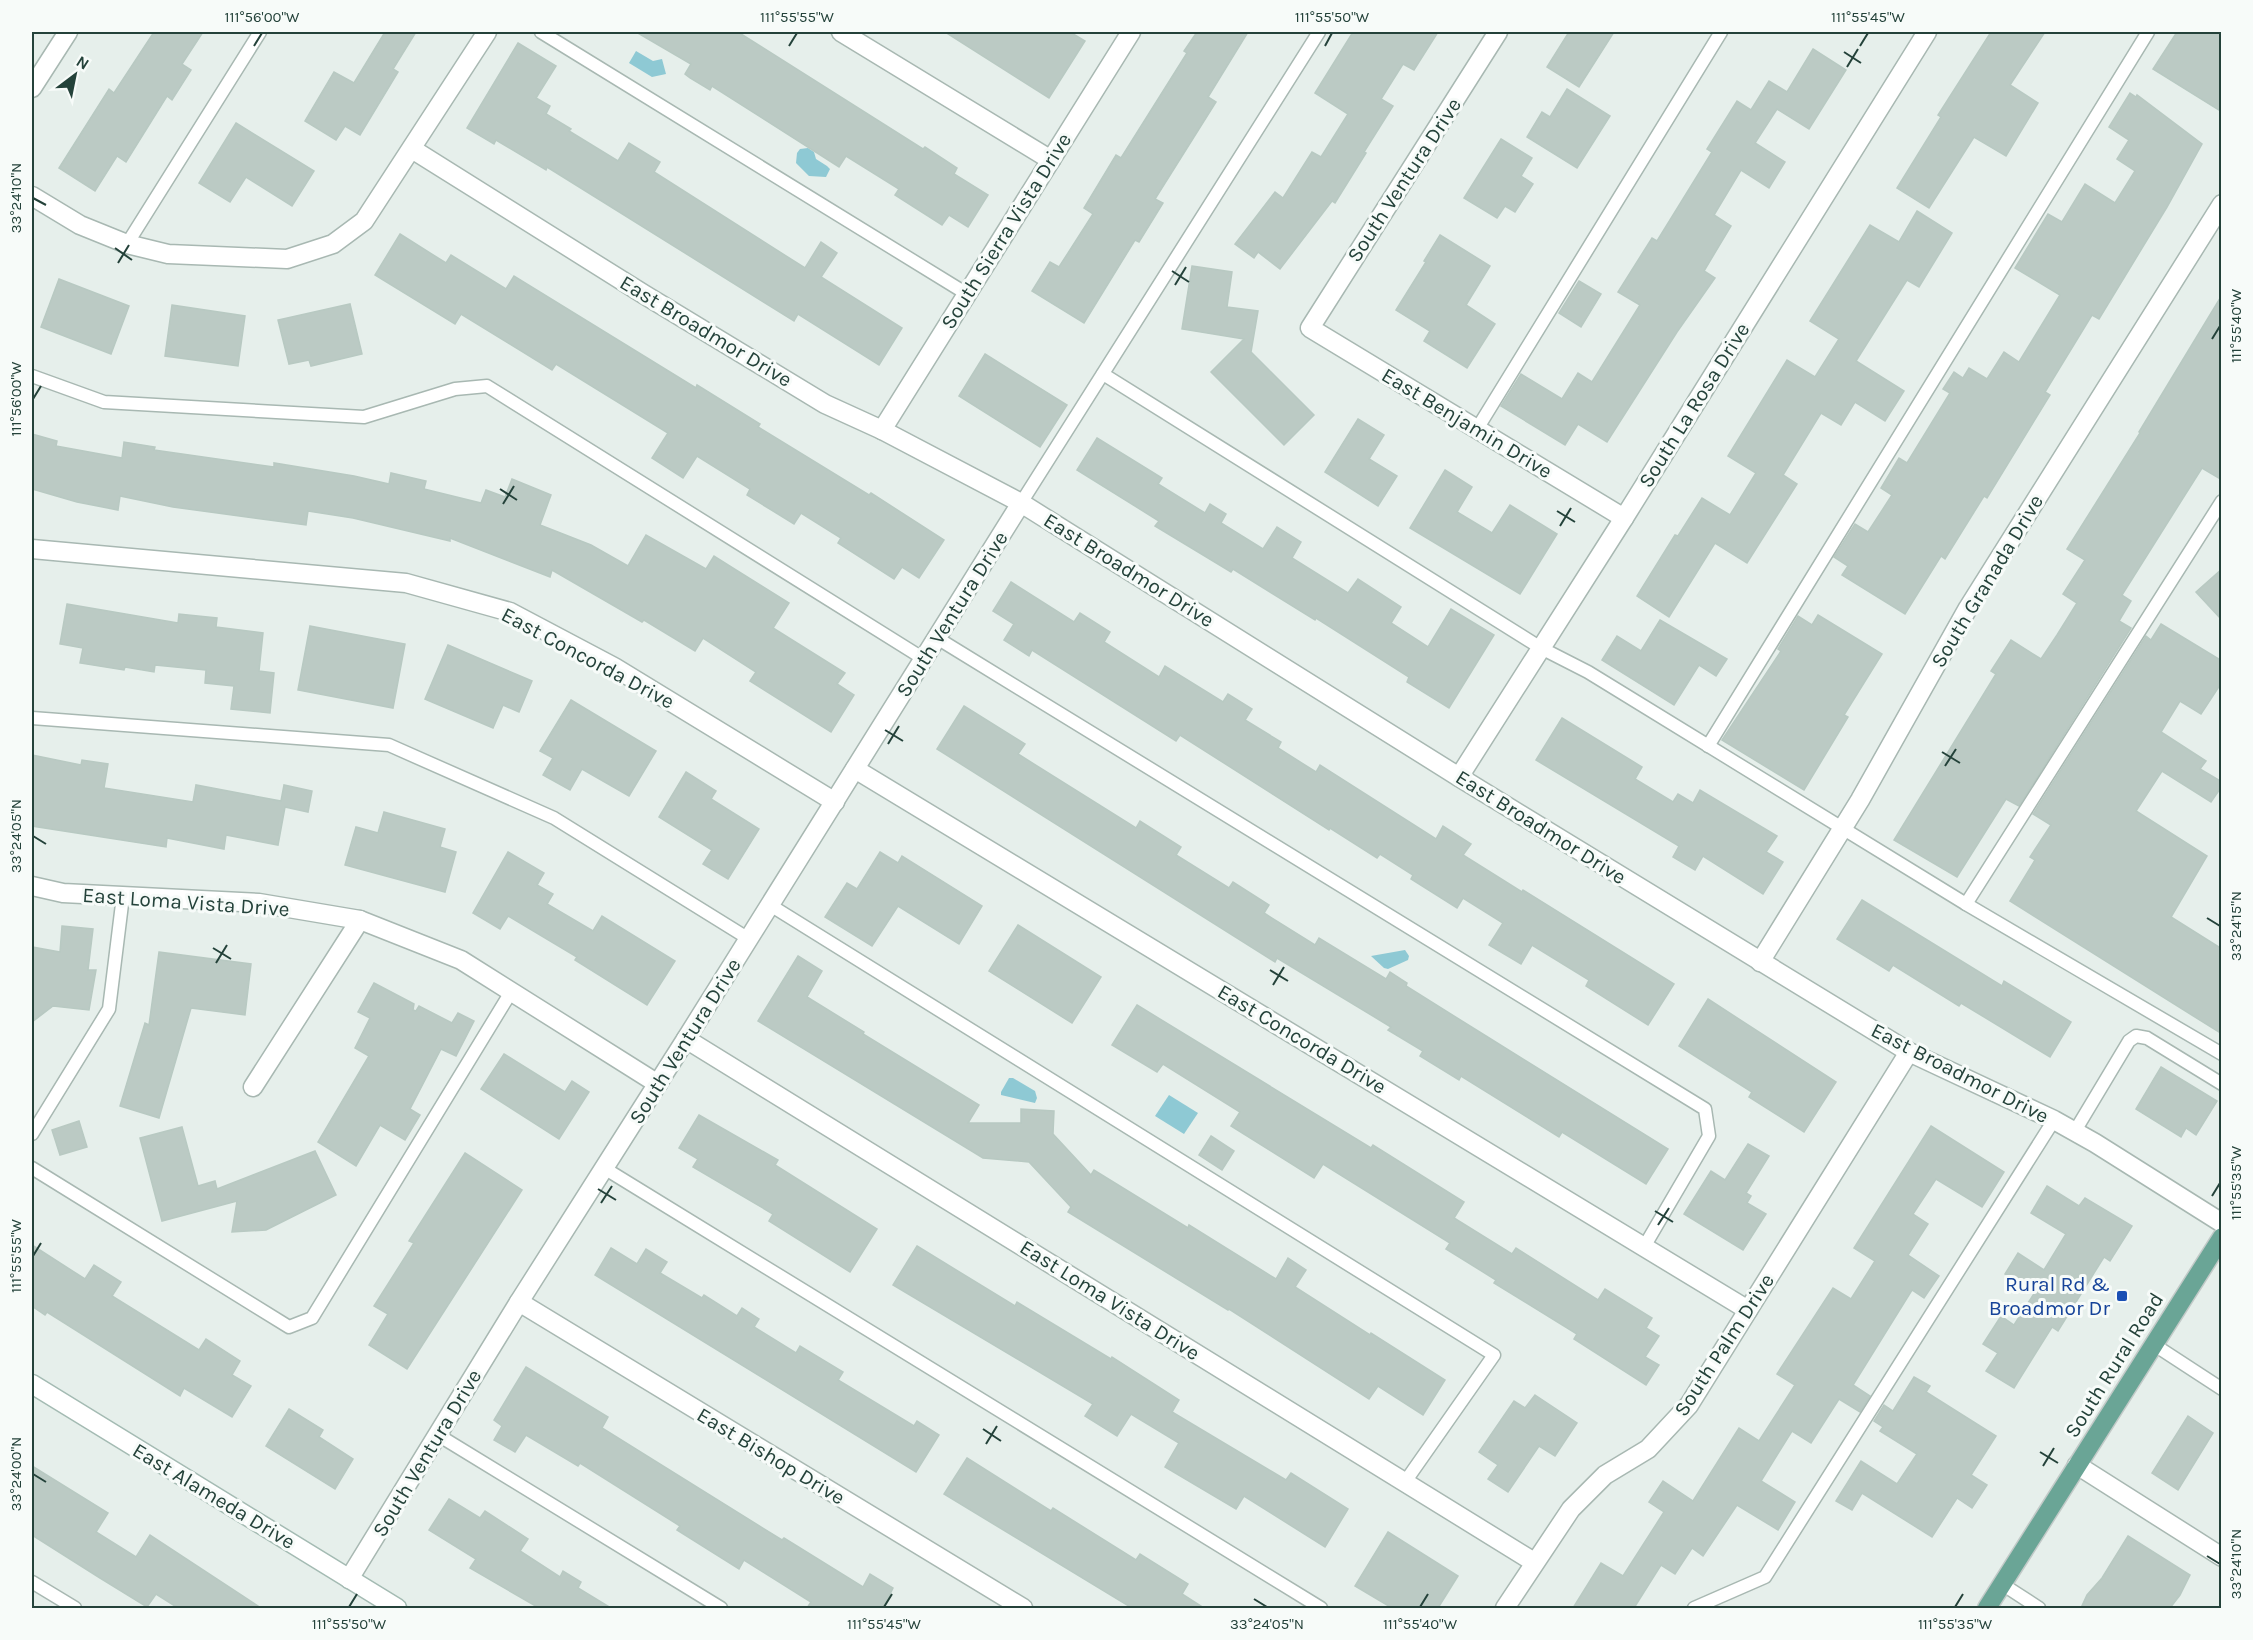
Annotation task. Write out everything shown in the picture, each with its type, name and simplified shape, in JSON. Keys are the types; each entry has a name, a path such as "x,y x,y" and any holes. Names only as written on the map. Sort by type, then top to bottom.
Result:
{"main road":[{"name":"South Rural Road","path":"1987,1608 2222,1236"}],"street":[{"path":"32,88 68,32"},
{"path":"32,196 80,225 127,244 168,254 287,259 333,244 364,221 487,32"},
{"path":"841,32 1051,160"},
{"name":"South Sierra Vista Drive","path":"882,430 1131,32"},
{"name":"South Ventura Drive","path":"1310,328 1498,32"},
{"name":"South La Rosa Drive","path":"1459,777 1624,518 1927,32"},
{"name":"East Broadmor Drive","path":"412,149 635,289 825,404 882,430 1021,503 1459,777 1909,1052 2075,1131 2222,1223"},
{"name":"South Granada Drive","path":"1760,962 1843,829 1968,608 2222,204"},
{"name":"East Benjamin Drive","path":"1310,328 1624,518"},
{"name":"South Ventura Drive","path":"349,1579 519,1302 687,1039 1021,503"},
{"name":"East Concorda Drive","path":"32,549 406,583 510,612 614,667 835,802"},
{"name":"East Concorda Drive","path":"855,769 1748,1310"},
{"name":"East Loma Vista Drive","path":"32,886 63,893 259,903 360,920 461,960 658,1083"},
{"path":"253,1087 360,920"},
{"name":"East Loma Vista Drive","path":"687,1039 1534,1562"},
{"name":"South Palm Drive","path":"1505,1608 1571,1509 1605,1475 1648,1449 1689,1405 1909,1052"},
{"name":"East Bishop Drive","path":"519,1302 1023,1608"},
{"name":"East Alameda Drive","path":"32,1384 397,1608"},
{"path":"2077,1465 2222,1557"}],"lane":[{"path":"127,244 260,32"},
{"path":"542,32 967,294"},
{"path":"1021,503 1318,32"},
{"path":"1477,429 1721,32"},
{"path":"1708,746 2148,32"},
{"path":"1103,374 1541,648 1588,672 1966,904 2222,1054"},
{"path":"32,376 104,402 364,417 455,389 487,386 924,659"},
{"path":"1966,904 2222,501"},
{"path":"937,638 1705,1109 1709,1136 1644,1247"},
{"path":"32,718 389,745 554,818 749,939"},
{"path":"32,1134 109,1009 123,896"},
{"path":"770,905 1494,1355 1405,1482"},
{"path":"32,1168 289,1327 312,1318 512,992"},
{"path":"2075,1131 2129,1041 2136,1036 2147,1038 2222,1084"},
{"path":"1695,1608 1765,1576 2054,1120"},
{"path":"604,1168 1321,1608"},
{"path":"2153,1344 2222,1389"},
{"path":"438,1435 722,1608"},
{"path":"32,1582 75,1608"},
{"path":"2002,1584 2039,1608"}],"water":[{"path":"636,51 653,61 662,59 666,74 652,77 629,63"},
{"path":"808,148 814,152 816,159 830,169 826,177 809,176 796,163 800,149"},
{"path":"1405,950 1409,956 1408,960 1388,969 1371,956"},
{"path":"1009,1078 1035,1091 1037,1098 1035,1103 1001,1095"},
{"path":"1169,1095 1198,1113 1184,1134 1155,1116"}],"building":[{"path":"154,32 203,32 182,64 191,70 172,100 167,96 126,162 117,156 95,191 59,168 109,89 114,93"},
{"path":"385,32 416,32 393,69 398,72 360,135 345,126 336,140 305,121 334,72 354,83"},
{"path":"636,32 738,32 923,149 925,147 957,168 954,174 988,195 968,227 949,215 942,225 895,195 899,189 846,156 839,167 712,86 710,90 690,78 685,74 691,64"},
{"path":"945,32 1070,32 1085,41 1049,98"},
{"path":"1197,32 1248,32 1208,97 1216,102 1155,199 1163,203 1139,242 1135,240 1084,323 1032,291 1050,262 1059,267 1093,214 1084,208 1116,155 1121,158 1187,53 1184,51"},
{"path":"1353,32 1438,32 1414,70 1403,64 1381,99 1393,106 1364,152 1366,153 1335,203 1332,201 1280,269 1258,252 1254,258 1235,244 1275,192 1283,198 1312,152 1321,157 1348,114 1315,93"},
{"path":"1569,32 1614,32 1579,87 1547,67"},
{"path":"1991,32 2045,32 2010,85 2038,103 2006,156 1974,137 1929,208 1897,188 1941,117 1938,115"},
{"path":"2177,32 2222,32 2222,112 2153,69"},
{"path":"518,43 556,66 536,98 550,106 546,114 571,129 569,131 618,161 629,143 660,162 654,172 805,268 821,242 837,253 821,277 902,328 879,365 798,314 794,321 547,167 546,170 496,140 494,144 467,128"},
{"path":"1813,49 1846,70 1809,129 1777,109 1755,143 1785,162 1769,188 1741,170 1714,215 1731,226 1704,271 1715,278 1677,332 1607,442 1578,424 1565,445 1501,406 1521,374 1562,399 1578,373 1592,382 1640,305 1618,292 1652,238 1657,241 1712,152 1707,149 1737,101 1751,110 1769,81 1787,92"},
{"path":"1567,89 1610,116 1577,168 1527,137 1542,112 1550,117"},
{"path":"2130,93 2136,97 2137,95 2202,144 2099,319 2092,315 2045,392 2050,395 1987,498 1984,496 1945,559 1941,556 1905,614 1842,575 1848,566 1834,557 1855,524 1868,532 1892,495 1881,488 1899,458 1907,463 1950,393 1943,389 1954,372 1963,378 1969,368 1987,379 2004,352 2019,362 2060,295 2015,268 2048,214 2062,222 2085,184 2115,203 2135,171 2117,159 2129,140 2109,127"},
{"path":"236,123 314,171 292,206 246,177 230,202 199,183"},
{"path":"1501,139 1532,158 1521,176 1533,184 1515,212 1505,206 1497,218 1464,198"},
{"path":"1917,211 1952,233 1919,287 1907,280 1856,361 1904,391 1885,421 1855,402 1841,425 1821,413 1783,475 1797,484 1747,563 1715,543 1669,617 1637,596 1675,535 1678,536 1702,498 1730,515 1756,473 1728,456 1787,360 1815,377 1839,339 1810,321 1870,225 1899,242"},
{"path":"400,234 446,263 451,255 506,289 514,276 696,388 697,385 760,424 758,427 869,495 871,493 944,540 919,578 902,567 894,579 838,543 841,538 801,513 794,524 747,495 750,489 697,456 683,478 652,458 668,433 556,364 552,370 461,314 455,324 375,275"},
{"path":"1440,235 1490,266 1466,305 1495,324 1467,368 1424,341 1430,331 1396,310"},
{"path":"1192,266 1232,272 1227,307 1258,311 1251,352 1314,415 1284,445 1211,372 1244,339 1182,329"},
{"path":"59,279 129,306 111,354 41,327"},
{"path":"1579,281 1601,294 1581,327 1559,313"},
{"path":"2222,295 2222,480 2202,468 2122,595 2131,601 2119,621 2131,628 2019,806 2006,799 1957,877 1894,840 1996,674 1991,671 2011,640 2041,659 2077,603 2063,594 2085,560 2067,549 2140,433"},
{"path":"350,304 362,354 311,366 309,360 289,364 278,320"},
{"path":"172,305 245,316 238,366 165,356"},
{"path":"985,354 1067,405 1040,447 959,396"},
{"path":"1358,419 1384,435 1369,459 1397,476 1378,506 1325,472"},
{"path":"32,434 57,441 56,446 122,458 124,442 155,447 154,450 274,467 274,463 389,484 391,473 426,481 424,489 481,503 486,490 505,497 512,479 551,495 540,525 591,545 628,566 646,535 706,569 714,556 789,603 773,628 845,673 837,684 854,695 831,732 750,681 756,672 703,638 695,651 644,620 642,622 552,570 550,577 450,538 450,541 353,518 308,511 306,525 173,507 120,496 118,510 77,502 32,489"},
{"path":"1097,438 1162,478 1158,484 1205,513 1210,504 1226,514 1221,523 1263,549 1277,527 1301,542 1292,558 1348,593 1358,579 1401,607 1391,623 1428,647 1451,609 1494,635 1449,708 1407,682 1409,677 1316,618 1315,620 1233,569 1231,572 1155,526 1159,521 1077,470"},
{"path":"1445,470 1472,487 1457,512 1492,533 1510,505 1557,534 1520,594 1410,528"},
{"path":"2222,569 2222,620 2196,592"},
{"path":"1011,582 1074,622 1080,613 1110,632 1104,642 1159,677 1165,666 1223,702 1228,694 1252,709 1245,720 1281,742 1278,748 1316,772 1320,765 1436,839 1443,826 1471,844 1463,855 1674,984 1648,1025 1586,986 1589,980 1532,945 1521,964 1489,945 1503,923 1463,898 1457,908 1411,879 1413,875 1380,854 1377,858 1330,828 1329,830 1180,735 1176,741 1032,650 1029,656 1004,640 1014,624 993,611"},
{"path":"67,604 178,623 179,614 217,618 216,627 263,633 259,671 274,673 270,713 231,709 234,686 205,683 206,670 155,665 154,672 80,663 83,648 60,644"},
{"path":"1818,615 1882,654 1844,715 1848,717 1804,790 1722,740 1781,651 1778,649 1798,616 1812,625"},
{"path":"1660,620 1727,659 1716,676 1699,665 1674,705 1602,660 1617,636 1641,651"},
{"path":"2161,624 2222,661 2222,682 2201,714 2180,701 2161,732 2206,761 2200,769 2222,782 2222,786 2211,802 2162,771 2136,811 2207,856 2171,917 2222,949 2222,1034 2010,901 2035,860 2030,857 2051,825 2033,814 2146,636 2151,640"},
{"path":"310,626 405,644 393,708 298,690"},
{"path":"448,645 532,681 519,712 503,705 493,728 425,699"},
{"path":"571,700 656,751 629,796 582,769 570,790 543,775 553,758 540,751"},
{"path":"964,706 1025,744 1018,754 1136,828 1140,821 1181,847 1176,855 1229,888 1233,882 1269,905 1264,913 1315,945 1319,938 1386,979 1390,972 1407,983 1406,986 1668,1149 1646,1184 1562,1132 1559,1137 1461,1076 1459,1080 1420,1056 1423,1051 1388,1030 1391,1027 1277,958 1275,962 937,749"},
{"path":"1562,718 1642,767 1635,779 1673,802 1678,794 1693,803 1700,790 1777,836 1766,852 1783,862 1763,894 1703,856 1695,870 1673,857 1679,846 1536,760"},
{"path":"32,755 81,765 82,760 108,764 104,788 193,802 196,785 281,801 284,785 312,791 308,812 285,807 278,845 226,835 224,849 167,838 166,847 32,826"},
{"path":"686,772 716,791 711,799 759,829 728,879 703,864 712,850 659,817"},
{"path":"384,812 445,829 440,847 456,852 445,892 345,865 356,827 378,833"},
{"path":"508,852 544,873 537,885 553,894 547,904 593,931 602,916 675,961 647,1005 575,960 577,957 508,916 500,929 473,913"},
{"path":"880,852 898,863 902,856 982,906 959,944 898,906 872,946 825,917 847,883 857,889"},
{"path":"1862,900 2002,986 2004,981 2071,1022 2050,1057 1961,1003 1959,1006 1893,965 1889,971 1837,939"},
{"path":"1018,925 1101,977 1072,1023 989,971"},
{"path":"62,926 93,929 88,970 96,970 89,1010 53,1006 32,1022 32,947 60,952"},
{"path":"159,952 251,964 245,1015 191,1008 159,1118 120,1106 145,1023 149,1025"},
{"path":"798,956 822,971 807,997 979,1105 968,1123 1021,1123 1021,1109 1054,1111 1053,1134 1091,1175 1094,1170 1276,1279 1288,1258 1306,1270 1295,1287 1445,1380 1423,1415 1378,1386 1369,1399 1229,1309 1068,1212 1071,1207 1029,1162 983,1158 758,1021"},
{"path":"374,983 414,1004 413,1010 416,1011 419,1006 452,1023 458,1013 474,1021 456,1056 441,1049 410,1109 420,1115 405,1140 380,1125 356,1166 318,1142 369,1056 355,1048 370,1018 358,1012"},
{"path":"1708,999 1836,1082 1804,1132 1749,1097 1752,1092 1679,1046"},
{"path":"1137,1005 1371,1148 1373,1145 1464,1202 1454,1218 1512,1254 1516,1248 1598,1300 1605,1289 1652,1318 1646,1328 1659,1336 1645,1357 1659,1365 1646,1385 1574,1339 1577,1334 1494,1283 1496,1280 1446,1249 1450,1243 1323,1164 1314,1178 1231,1126 1240,1112 1163,1064 1157,1072 1112,1045"},
{"path":"504,1054 565,1092 572,1081 589,1092 559,1139 481,1089"},
{"path":"2161,1067 2217,1101 2196,1135 2186,1128 2181,1137 2136,1109"},
{"path":"699,1115 778,1160 775,1165 877,1229 850,1272 769,1221 773,1214 693,1167 698,1159 679,1148"},
{"path":"79,1121 87,1147 60,1155 52,1130"},
{"path":"1931,1126 2004,1172 1982,1207 1936,1179 1913,1214 1928,1224 1908,1255 1939,1276 1924,1298 1912,1290 1853,1385 1870,1396 1860,1412 1839,1399 1811,1443 1792,1431 1761,1481 1795,1502 1778,1530 1737,1505 1703,1556 1692,1548 1675,1574 1661,1565 1634,1608 1573,1608 1601,1563 1623,1576 1664,1512 1649,1502 1663,1481 1693,1501 1739,1428 1759,1441 1795,1385 1777,1374 1833,1288 1851,1299 1875,1261 1854,1248"},
{"path":"182,1127 198,1186 215,1181 217,1189 315,1151 336,1195 266,1230 232,1232 237,1201 162,1221 140,1138"},
{"path":"1211,1136 1234,1151 1222,1170 1199,1155"},
{"path":"1748,1144 1769,1156 1746,1193 1751,1196 1747,1203 1766,1214 1743,1250 1684,1214 1711,1171 1725,1180"},
{"path":"465,1153 522,1190 407,1369 369,1345 388,1314 374,1306 414,1243 409,1241"},
{"path":"2047,1186 2079,1206 2085,1198 2132,1226 2110,1261 2104,1257 2058,1331 2052,1327 2014,1388 1986,1371 1998,1353 1983,1344 2001,1316 2014,1325 2035,1292 2005,1274 2018,1253 2044,1270 2066,1234 2031,1213"},
{"path":"32,1245 85,1279 94,1265 121,1282 112,1296 199,1350 206,1339 240,1361 232,1375 251,1386 232,1417 184,1388 180,1396 47,1312 45,1315 32,1306"},
{"path":"917,1246 1015,1306 1017,1302 1111,1359 1112,1357 1179,1400 1172,1412 1286,1480 1291,1473 1348,1509 1325,1547 1244,1496 1236,1509 1165,1467 1179,1443 1131,1414 1117,1436 1085,1416 1093,1404 893,1285"},
{"path":"611,1248 637,1264 646,1249 667,1262 660,1273 702,1298 704,1295 737,1316 742,1308 759,1319 754,1327 796,1353 800,1346 843,1372 838,1380 914,1426 917,1421 939,1435 916,1472 595,1275"},
{"path":"526,1367 608,1417 602,1428 782,1540 784,1538 863,1587 870,1574 893,1588 883,1608 807,1608 811,1602 744,1560 739,1569 677,1530 680,1526 580,1463 578,1466 526,1435 515,1452 494,1440 502,1426 494,1420"},
{"path":"1914,1377 1930,1386 1926,1392 1996,1436 1971,1475 1987,1485 1972,1508 1957,1498 1932,1537 1862,1493 1852,1510 1836,1501 1861,1461 1897,1484 1917,1454 1880,1431 1883,1427 1874,1421 1884,1405 1893,1411"},
{"path":"1535,1395 1577,1423 1555,1456 1539,1446 1508,1492 1488,1479 1498,1465 1479,1452 1514,1401 1525,1408"},
{"path":"289,1409 323,1430 319,1437 353,1459 335,1489 266,1446"},
{"path":"2188,1416 2213,1433 2178,1490 2152,1473"},
{"path":"967,1458 1051,1511 1053,1508 1136,1560 1140,1554 1188,1584 1182,1594 1204,1608 1132,1608 944,1494"},
{"path":"32,1466 108,1513 96,1532 136,1557 150,1535 261,1608 178,1608 156,1594 147,1607 100,1578 32,1535"},
{"path":"449,1499 480,1518 485,1511 528,1539 520,1551 560,1577 563,1571 581,1582 578,1588 611,1608 539,1608 470,1568 476,1559 429,1530"},
{"path":"1388,1532 1458,1576 1438,1608 1392,1608 1355,1586"},
{"path":"2128,1536 2190,1575 2180,1595 2170,1608 2081,1608 2087,1595 2102,1578"}],"place":[{"name":"Rural Rd & Broadmor Dr","path":"2122,1296"}]}
